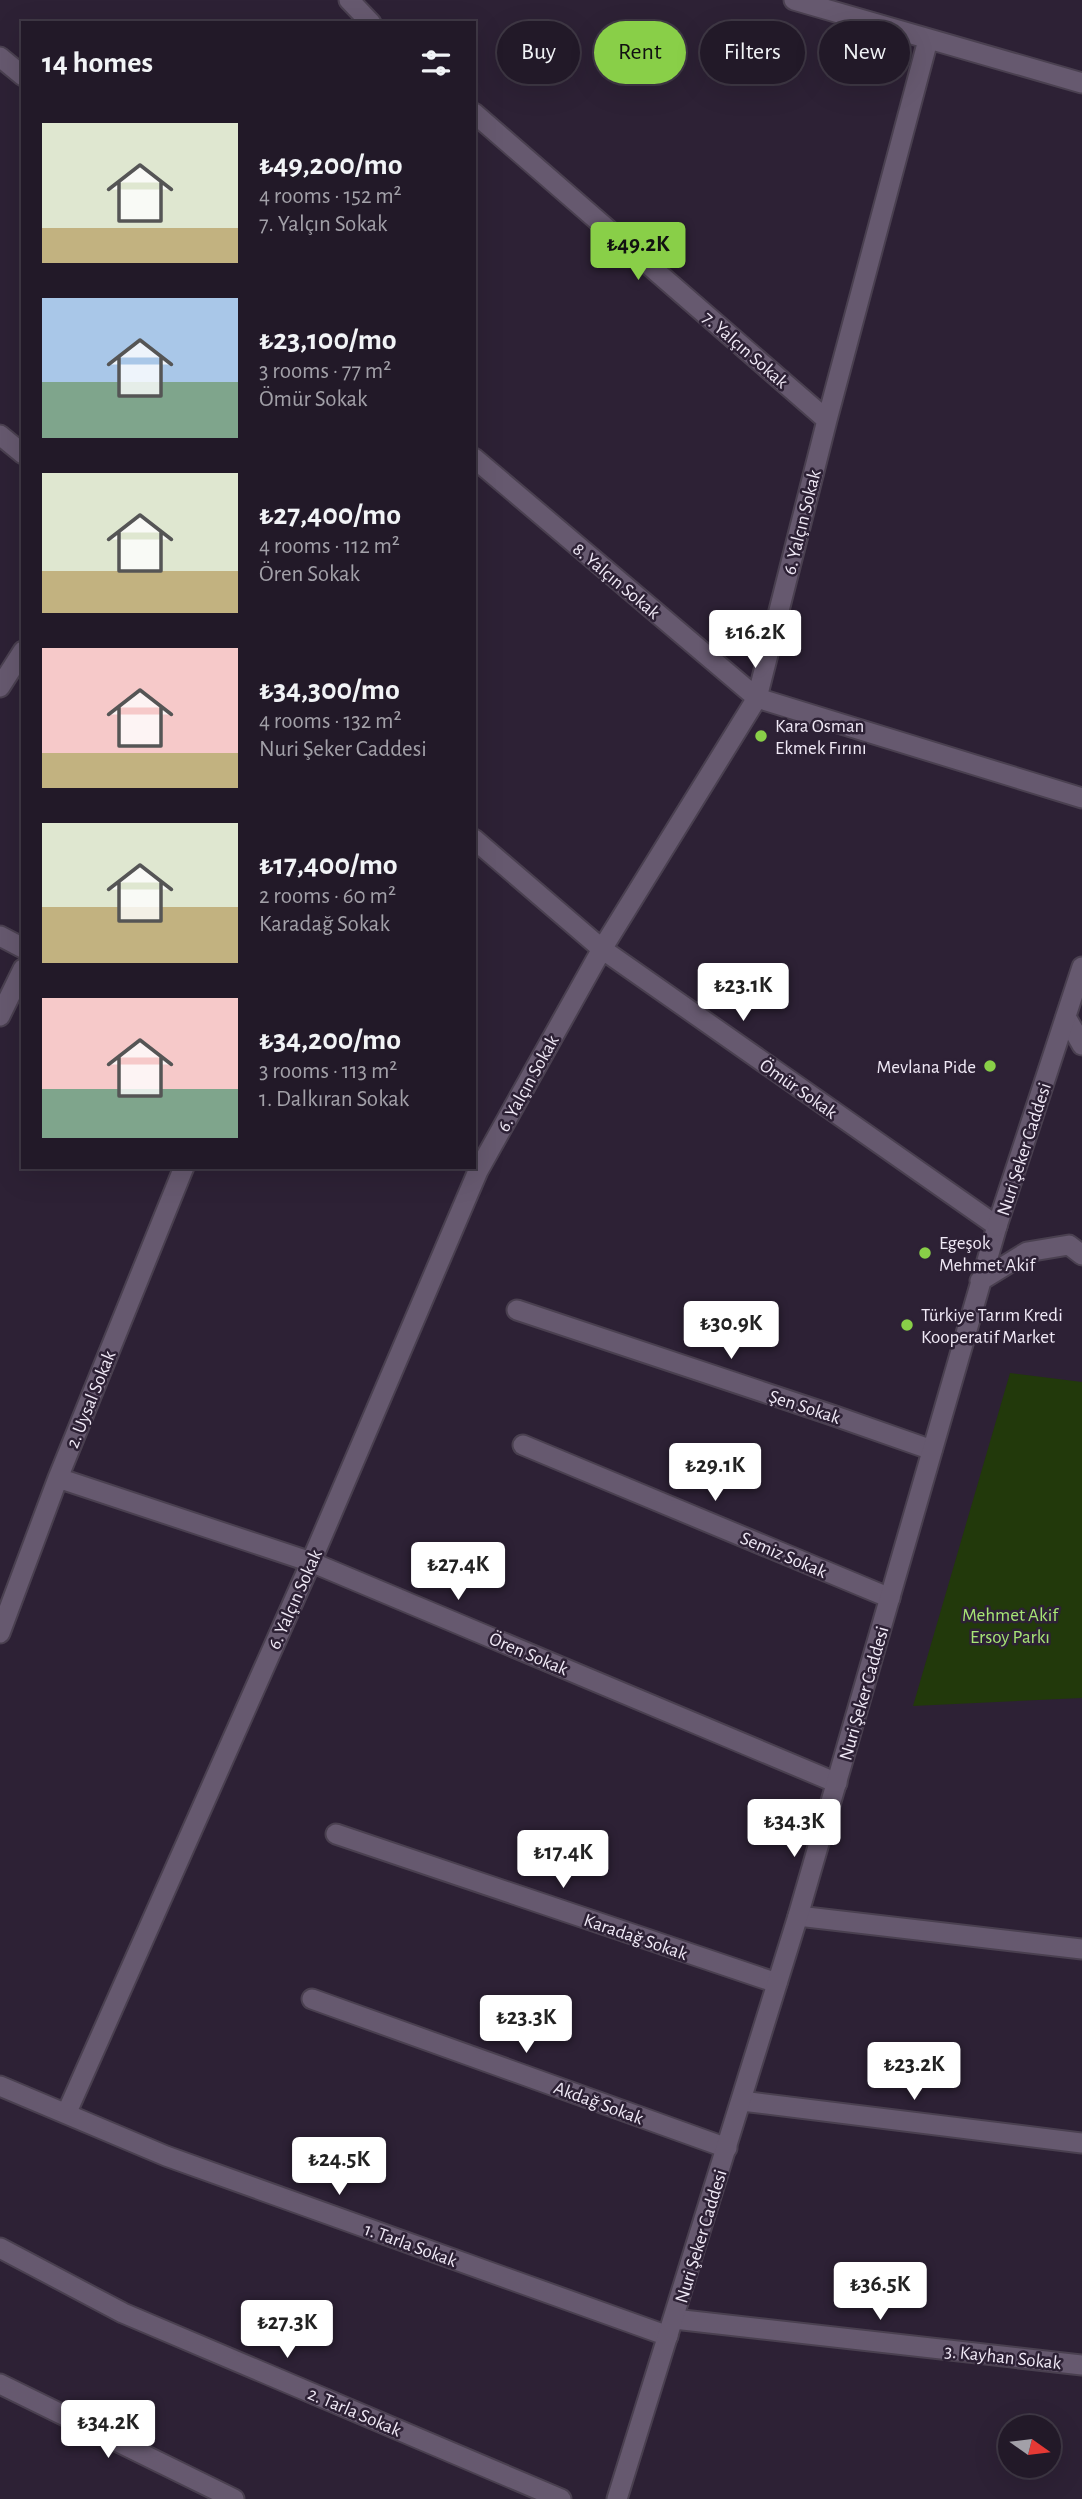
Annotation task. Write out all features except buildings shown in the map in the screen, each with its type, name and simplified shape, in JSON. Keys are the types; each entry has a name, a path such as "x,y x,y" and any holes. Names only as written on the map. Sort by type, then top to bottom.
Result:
{"street":[{"path":"349,0 369,21"},
{"path":"794,0 1082,83"},
{"name":"6. Yalçın Sokak","path":"476,1167 602,949 757,698 827,420 928,40"},
{"path":"0,57 21,74"},
{"name":"7. Yalçın Sokak","path":"476,115 827,420"},
{"path":"0,435 21,452"},
{"name":"8. Yalçın Sokak","path":"476,460 757,698 1082,798"},
{"path":"0,687 21,654"},
{"name":"Ömür Sokak","path":"476,841 602,949 997,1226"},
{"path":"0,936 21,947"},
{"name":"Nuri Şeker Caddesi","path":"617,2499 798,1916 980,1281 1082,967"},
{"path":"0,1016 21,973"},
{"path":"1066,1017 1082,1045"},
{"name":"2. Uysal Sokak","path":"0,1633 58,1478 183,1169"},
{"name":"6. Yalçın Sokak","path":"66,2112 311,1562 475,1169"},
{"path":"980,1281 1027,1252 1069,1245 1082,1255"},
{"name":"Şen Sokak","path":"517,1310 932,1450"},
{"name":"Semiz Sokak","path":"523,1445 890,1598"},
{"name":"Ören Sokak","path":"58,1478 311,1562 837,1783"},
{"name":"Karadağ Sokak","path":"336,1835 776,1983"},
{"path":"798,1916 1082,1949"},
{"name":"Akdağ Sokak","path":"312,1999 727,2148"},
{"name":"1. Tarla Sokak","path":"0,2085 166,2156 671,2327"},
{"path":"742,2101 1082,2143"},
{"name":"2. Tarla Sokak","path":"0,2248 123,2313 561,2499"},
{"name":"3. Kayhan Sokak","path":"671,2327 1082,2365"},
{"path":"0,2384 234,2499"}],"green space":[{"name":"Mehmet Akif Ersoy Parkı","path":"1010,1373 1082,1382 1082,1698 913,1706"}],"place":[{"name":"Kara Osman Ekmek Fırını","path":"761,736"},
{"name":"Mevlana Pide","path":"990,1066"},
{"name":"Egeşok Mehmet Akif","path":"925,1253"},
{"name":"Türkiye Tarım Kredi Kooperatif Market","path":"907,1325"}]}
